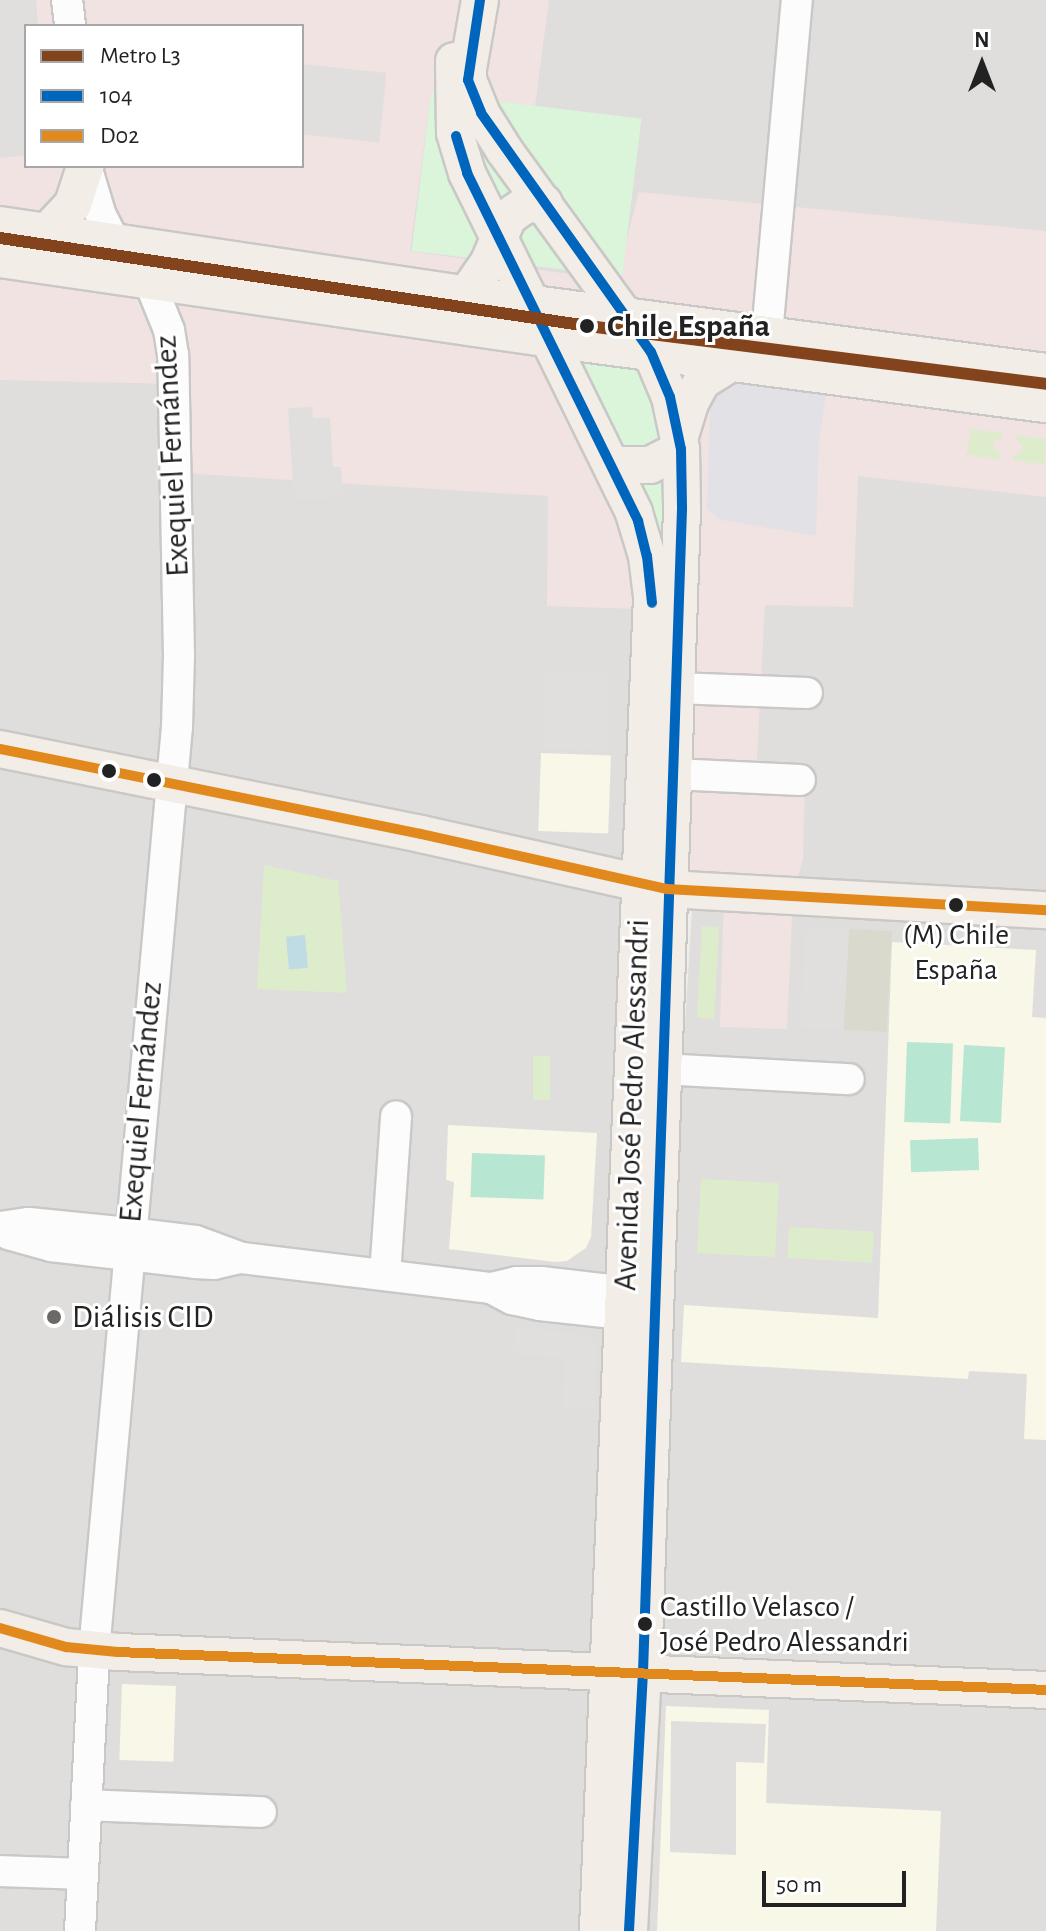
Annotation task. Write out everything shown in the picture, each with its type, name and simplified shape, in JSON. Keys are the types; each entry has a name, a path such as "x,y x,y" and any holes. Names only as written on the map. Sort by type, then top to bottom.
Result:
{"main road":[{"name":"Avenida José Pedro Alessandri","path":"461,0 453,76 455,133 467,173 613,465 644,539 652,596 654,886 662,1069 634,1305"},
{"name":"Avenida José Pedro Alessandri","path":"480,0 468,80 481,113 651,352 667,388 680,442 673,774 654,886 634,1305 626,1671 629,1931"},
{"path":"48,231 73,204 85,168"},
{"path":"466,295 488,264 502,224 517,210 544,203"},
{"path":"0,225 466,295 1046,372"},
{"path":"0,259 551,339 1046,404"},
{"path":"613,465 650,465 680,442 691,401 702,381 731,363"},
{"path":"0,749 170,782 654,886 1046,910"},
{"path":"0,1628 50,1643 94,1651 1046,1690"},
{"name":"Avenida José Pedro Alessandri","path":"598,1931 626,1671"}],"street":[{"path":"67,0 70,24"},
{"path":"767,334 797,0"},
{"name":"Exequiel Fernández","path":"80,1931 94,1651 179,656 173,355 159,302 114,241 96,205 87,168"},
{"path":"676,688 807,693"},
{"path":"673,774 800,780"},
{"path":"662,1069 849,1079"},
{"path":"385,1275 396,1116"},
{"path":"0,1229 29,1223 128,1244 196,1241 242,1258 491,1288 525,1303 634,1305"},
{"path":"86,1805 261,1812"},
{"path":"0,1871 83,1874"}],"shaded area":[{"path":"0,0 1046,0 1046,363 0,208"},
{"path":"0,0 549,0 535,106 431,93 410,251 616,281 639,192 1046,231 1046,497 858,476 853,607 765,605 756,777 805,780 803,859 793,894 787,1029 720,1027 724,894 684,890 699,611 547,606 548,496 180,473 179,384 0,380"},
{"path":"0,0 36,0 38,24 24,24 24,155 0,158"},
{"path":"304,64 387,73 379,143 304,135"},
{"path":"0,280 525,351 638,603 581,1931 0,1931"},
{"path":"720,380 827,387 819,443 816,536 721,520 707,509 710,402"},
{"path":"804,386 1046,417 1046,1931 638,1931 668,1304 710,613"},
{"path":"312,407 313,418 330,418 333,467 341,467 343,498 294,500 288,408"},
{"path":"546,673 609,674 608,750 545,749"},
{"path":"541,753 611,755 608,833 538,831"},
{"path":"806,927 849,929 844,1030 801,1028"},
{"path":"849,929 892,931 887,1032 844,1030"},
{"path":"892,942 1036,950 1032,1017 1046,1018 1046,1440 1024,1439 1027,1374 969,1371 968,1379 681,1362 684,1305 878,1318"},
{"path":"448,1125 597,1133 591,1237 586,1248 567,1261 555,1262 449,1249 454,1182 446,1180"},
{"path":"515,1327 589,1335 597,1342 594,1410 563,1408 565,1357 514,1355"},
{"path":"122,1684 176,1686 173,1762 119,1760"},
{"path":"666,1706 769,1710 766,1803 941,1811 936,1931 657,1931"},
{"path":"671,1721 766,1724 764,1763 736,1762 736,1855 670,1852"}],"green space":[{"path":"431,93 641,119 622,277 412,251"},
{"path":"570,356 643,364 670,437 669,604"},
{"path":"969,429 1002,433 1002,438 994,441 993,449 1000,454 999,460 990,459 990,456 977,458 977,454 965,456 972,433"},
{"path":"1016,435 1046,439 1044,466 1035,461 1034,465 1019,460 1013,462 1013,456 1021,453 1022,444"},
{"path":"264,865 338,881 347,993 257,989"},
{"path":"702,926 719,927 714,1019 697,1018"},
{"path":"907,1042 953,1044 950,1124 904,1122"},
{"path":"964,1045 1005,1047 1001,1123 960,1121"},
{"path":"533,1056 550,1056 550,1100 533,1100"},
{"path":"978,1138 979,1170 911,1172 910,1140"},
{"path":"472,1153 545,1156 543,1200 470,1197"},
{"path":"701,1179 779,1183 775,1257 697,1253"},
{"path":"789,1227 874,1231 872,1262 787,1258"}],"water":[{"path":"305,935 308,968 289,970 286,937"}],"metro line":[{"name":"L3","path":"0,238 588,326 1046,384"}],"transit line":[{"name":"104","path":"480,0 468,80 481,113 651,352 670,397 681,449 682,509 643,1672 629,1931"},
{"name":"104","path":"456,136 467,173 638,521 647,556 652,603"},
{"name":"D02","path":"0,749 421,834 667,889 1046,910"},
{"name":"D02","path":"0,1628 66,1647 118,1652 1046,1690"}],"place":[{"name":"Chile España","path":"587,326"},
{"name":"(M) Chile España","path":"956,905"},
{"name":"Diálisis CID","path":"54,1317"},
{"name":"Castillo Velasco / José Pedro Alessandri","path":"645,1624"}]}
